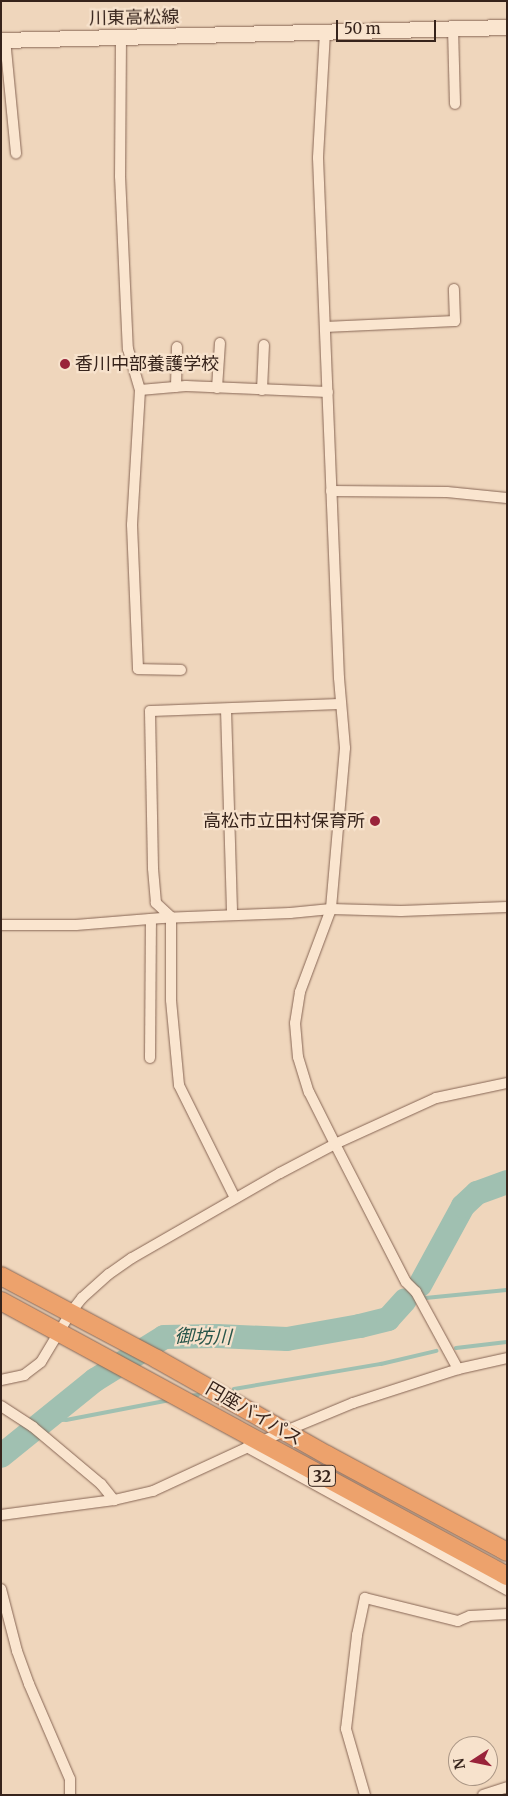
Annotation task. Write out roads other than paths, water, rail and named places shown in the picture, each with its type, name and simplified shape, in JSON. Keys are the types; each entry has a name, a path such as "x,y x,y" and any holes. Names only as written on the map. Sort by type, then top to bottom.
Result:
{"highway":[{"name":"円座バイパス","path":"1,1276 158,1359 286,1432 507,1552"},
{"name":"円座バイパス","path":"1,1301 137,1375 253,1444 507,1576"}],"main road":[{"name":"川東高松線","path":"3,40 507,27"}],"street":[{"path":"453,28 455,104"},
{"path":"325,32 318,158 331,491 341,704 345,748 331,909 300,992 295,1024 298,1056 308,1092 334,1144 406,1282 416,1292 458,1369"},
{"path":"121,37 120,176 128,349 140,390 132,525 138,669 181,670"},
{"path":"3,40 16,153"},
{"path":"325,327 455,321 454,289"},
{"path":"217,388 220,343"},
{"path":"262,390 264,345"},
{"path":"176,347 176,387"},
{"path":"140,390 176,387 328,392"},
{"path":"331,491 447,492 507,498"},
{"path":"235,1198 178,1085 171,1000 171,917 156,903 150,711 341,704"},
{"path":"226,708 232,915"},
{"path":"1,925 49,926 171,917 331,909 401,911 507,907"},
{"path":"150,1058 151,919"},
{"path":"1,1380 24,1375 41,1362 71,1312 82,1298 114,1270 235,1198 334,1144 436,1098 507,1083"},
{"path":"1,1515 114,1500 154,1491 253,1444 353,1403 458,1369 507,1358"},
{"path":"1,1406 33,1427 102,1484 114,1500"},
{"path":"253,1444 507,1590"},
{"path":"1,1589 17,1651 29,1684 70,1779 70,1795"},
{"path":"365,1795 346,1729 356,1635 365,1598 458,1621 470,1616 507,1614"},
{"path":"483,1795 507,1787"}],"waterway":[{"name":"御坊川","path":"420,1285 463,1206 477,1193 507,1182"},
{"path":"405,1300 507,1290"},
{"name":"御坊川","path":"1,1456 95,1380 164,1337 217,1336 287,1339 388,1319 405,1300"},
{"path":"456,1348 507,1342"},
{"path":"234,1389 381,1364 436,1351"},
{"path":"189,1396 198,1395"},
{"path":"44,1421 66,1420 170,1400"}],"place":[{"name":"香川中部養護学校","path":"65,364"},
{"name":"高松市立田村保育所","path":"375,821"}]}
